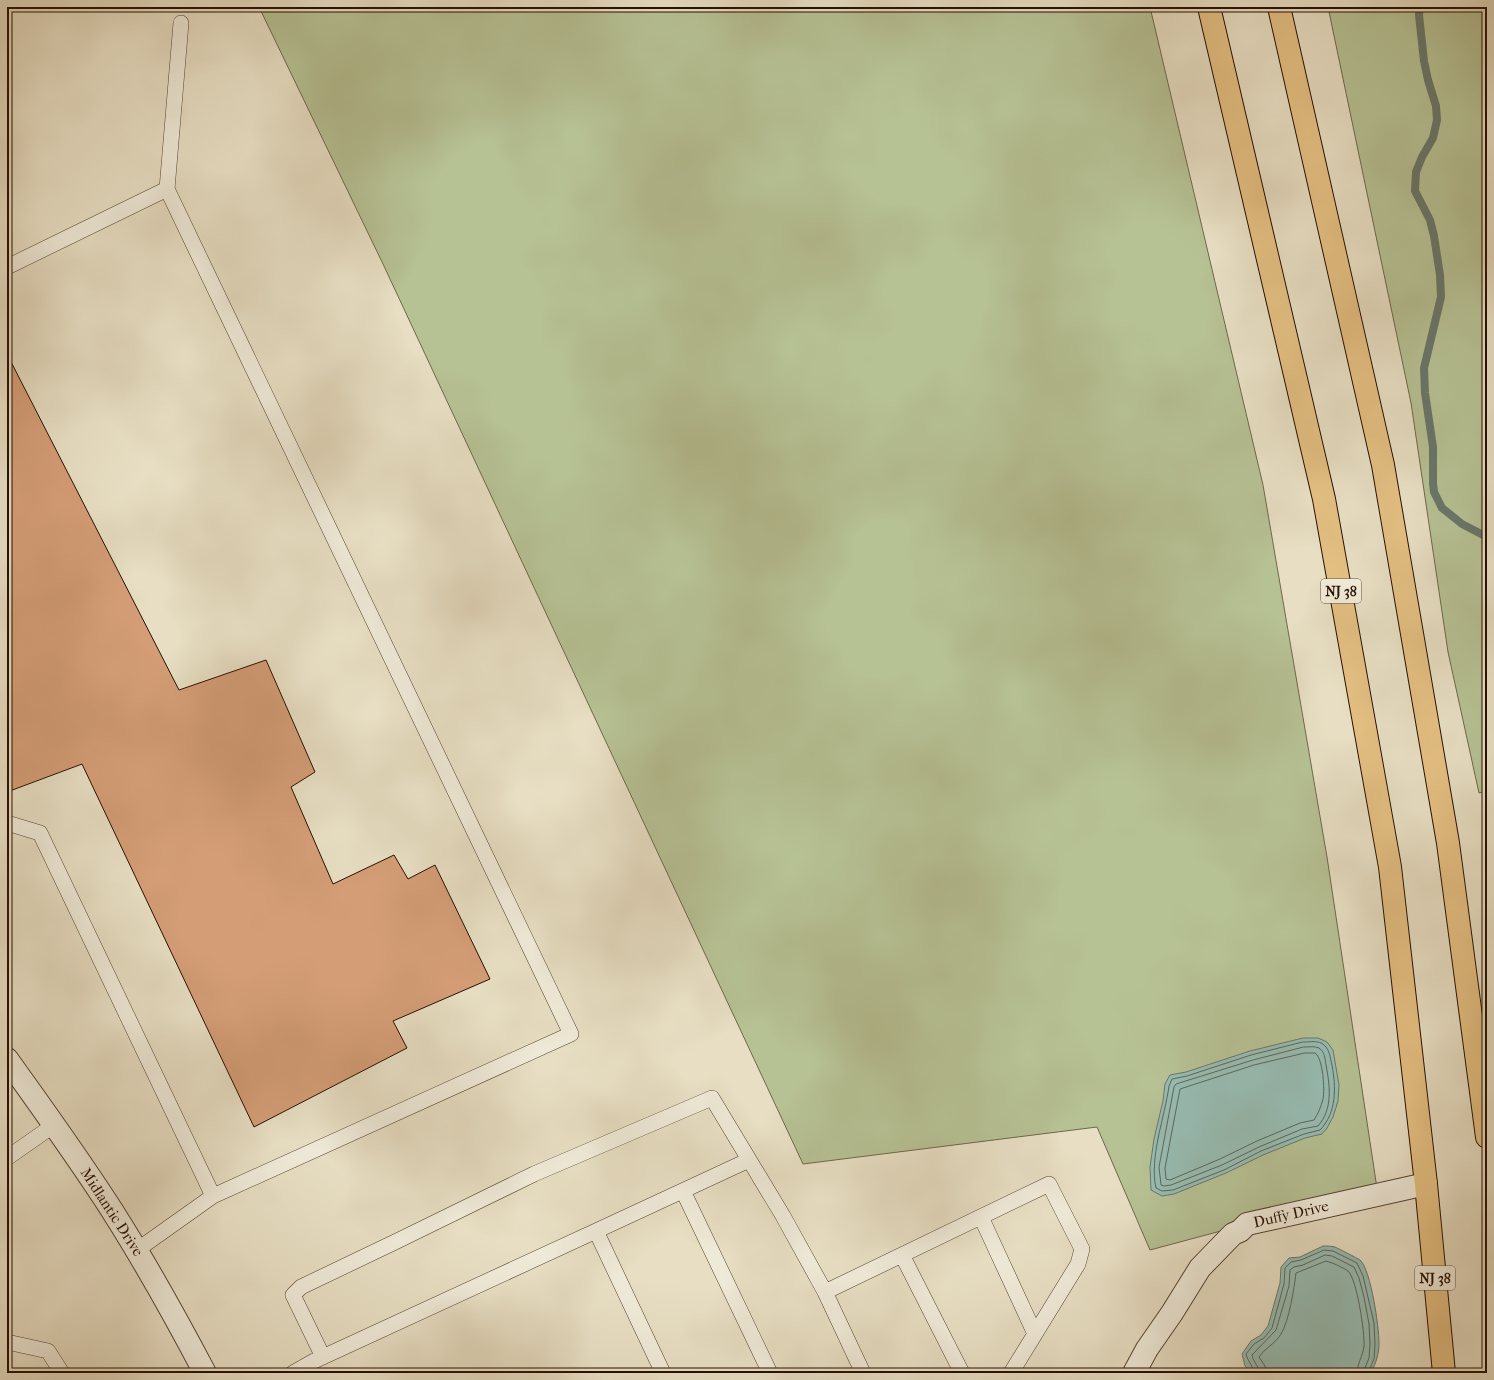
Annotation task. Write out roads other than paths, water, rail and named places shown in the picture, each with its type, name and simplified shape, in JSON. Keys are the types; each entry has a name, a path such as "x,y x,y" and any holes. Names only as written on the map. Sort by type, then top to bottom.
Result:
{"highway":[{"name":"NJ 38","path":"1209,7 1324,498 1390,867 1426,1184 1444,1373"},
{"path":"1279,7 1383,465 1448,843 1487,1137"}],"street":[{"name":"Midlantic Drive","path":"7,1059 54,1125 137,1250 205,1373"},
{"name":"Duffy Drive","path":"1134,1373 1147,1349 1172,1313 1200,1268 1233,1234 1247,1224 1426,1184"}],"lane":[{"path":"137,1250 213,1196 571,1034 167,189 181,23"},
{"path":"7,267 167,189"},
{"path":"7,823 40,833 213,1196"},
{"path":"323,1357 293,1295 301,1287 534,1174 712,1098 783,1216 824,1292 863,1373"},
{"path":"7,1158 54,1125"},
{"path":"293,1373 323,1357 749,1160"},
{"path":"824,1292 1049,1184 1082,1249 1078,1264 1011,1373"},
{"path":"683,1191 770,1373"},
{"path":"981,1217 1035,1334"},
{"path":"596,1232 663,1373"},
{"path":"902,1255 962,1373"},
{"path":"7,1342 48,1351 62,1373"}],"water":[{"path":"1303,1038 1318,1038 1327,1042 1333,1050 1339,1085 1338,1101 1333,1117 1322,1134 1305,1138 1263,1155 1226,1173 1174,1194 1162,1196 1151,1190 1150,1167 1154,1139 1163,1101 1165,1084 1170,1075 1186,1072 1250,1051"},
{"path":"1323,1246 1335,1247 1360,1260 1368,1275 1376,1312 1379,1343 1377,1358 1371,1373 1252,1373 1245,1366 1242,1354 1251,1341 1261,1335 1268,1326 1280,1283 1281,1267 1289,1258 1300,1257"}],"waterway":[{"path":"1420,7 1419,15 1424,61 1436,106 1437,120 1433,138 1422,157 1416,172 1415,191 1430,220 1440,275 1441,297 1424,368 1425,393 1433,447 1434,492 1442,508 1462,524 1487,537"}]}
